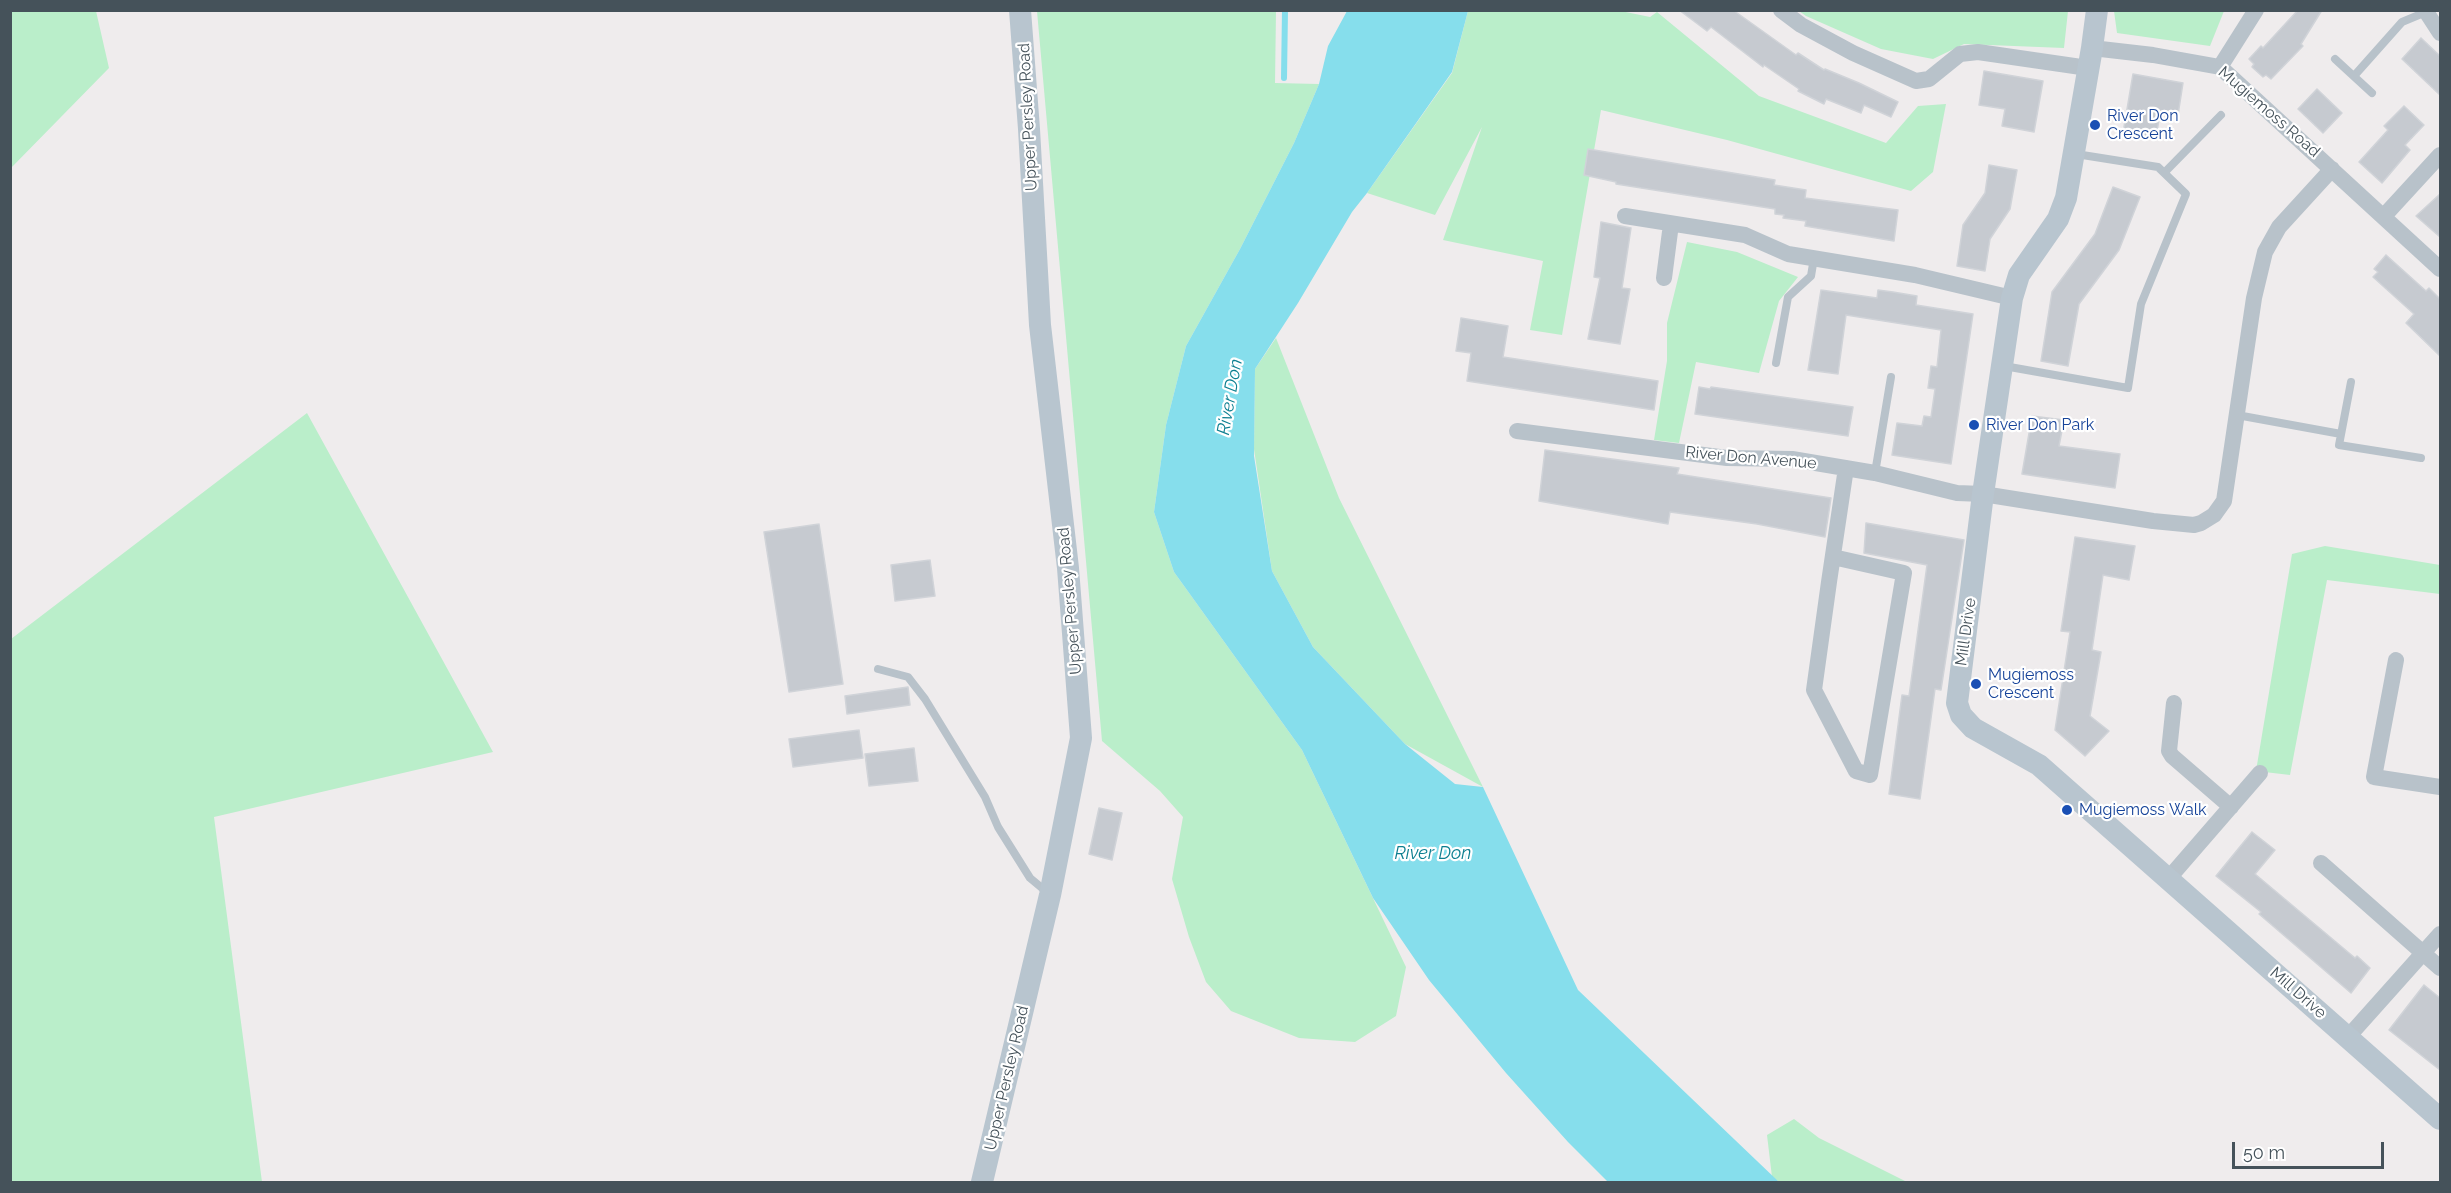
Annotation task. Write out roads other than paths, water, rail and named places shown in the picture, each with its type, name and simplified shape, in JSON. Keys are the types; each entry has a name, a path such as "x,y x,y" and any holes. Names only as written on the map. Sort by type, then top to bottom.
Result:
{"street":[{"name":"Upper Persley Road","path":"982,1182 1050,895 1081,738 1068,568 1040,325 1020,10"},
{"path":"1781,10 1801,25 1853,53 1916,81 1929,79 1960,54 1978,52 2090,58 2097,10"},
{"path":"2220,67 2256,10"},
{"path":"2426,11 2440,33"},
{"name":"Mugiemoss Road","path":"2090,58 2153,55 2220,67 2440,269"},
{"name":"Mill Drive","path":"2090,58 2066,198 2058,219 2024,267 2012,298 1983,494 1957,703 1961,715 1972,728 2039,765 2440,1119"},
{"path":"2384,216 2440,155"},
{"path":"1983,494 2153,521 2194,525 2214,515 2224,501 2254,298 2265,252 2279,227 2332,169"},
{"path":"1625,216 1746,235 1788,254 1915,275 2012,298"},
{"path":"1664,278 1671,224"},
{"name":"River Don Avenue","path":"1517,431 1727,458 1792,459 1875,473 1957,493 1983,494"},
{"path":"1833,557 1904,573 1870,775 1856,771 1814,690 1833,557 1846,468"},
{"path":"2396,660 2374,777 2440,787"},
{"path":"2174,703 2169,751 2231,807"},
{"path":"2169,878 2260,773"},
{"path":"2321,863 2440,968"},
{"path":"2348,1037 2440,934"}],"lane":[{"path":"2354,76 2402,22 2426,11"},
{"path":"2335,59 2372,93"},
{"path":"2164,172 2221,115"},
{"path":"2003,366 2128,388 2141,304 2186,194 2158,167 2074,153"},
{"path":"1776,363 1788,297 1811,276 1814,258"},
{"path":"1875,473 1891,377"},
{"path":"2351,382 2339,446 2421,458"},
{"path":"2237,415 2341,434"},
{"path":"878,669 908,677 925,699 985,797 998,827 1030,878 1050,895"}],"water":[{"name":"River Don","path":"1347,11 1468,11 1452,72 1352,212 1298,303 1255,369 1254,456 1272,571 1313,647 1405,744 1455,784 1483,787 1578,990 1779,1182 1608,1182 1568,1142 1506,1073 1429,980 1373,898 1302,750 1174,572 1154,512 1166,425 1186,346 1240,249 1294,143 1319,84 1328,46"}],"waterway":[{"path":"1284,78 1285,10"}],"place":[{"name":"River Don Crescent","path":"2095,125"},
{"name":"River Don Park","path":"1974,425"},
{"name":"Mugiemoss Crescent","path":"1976,684"},
{"name":"Mugiemoss Walk","path":"2067,810"}]}
